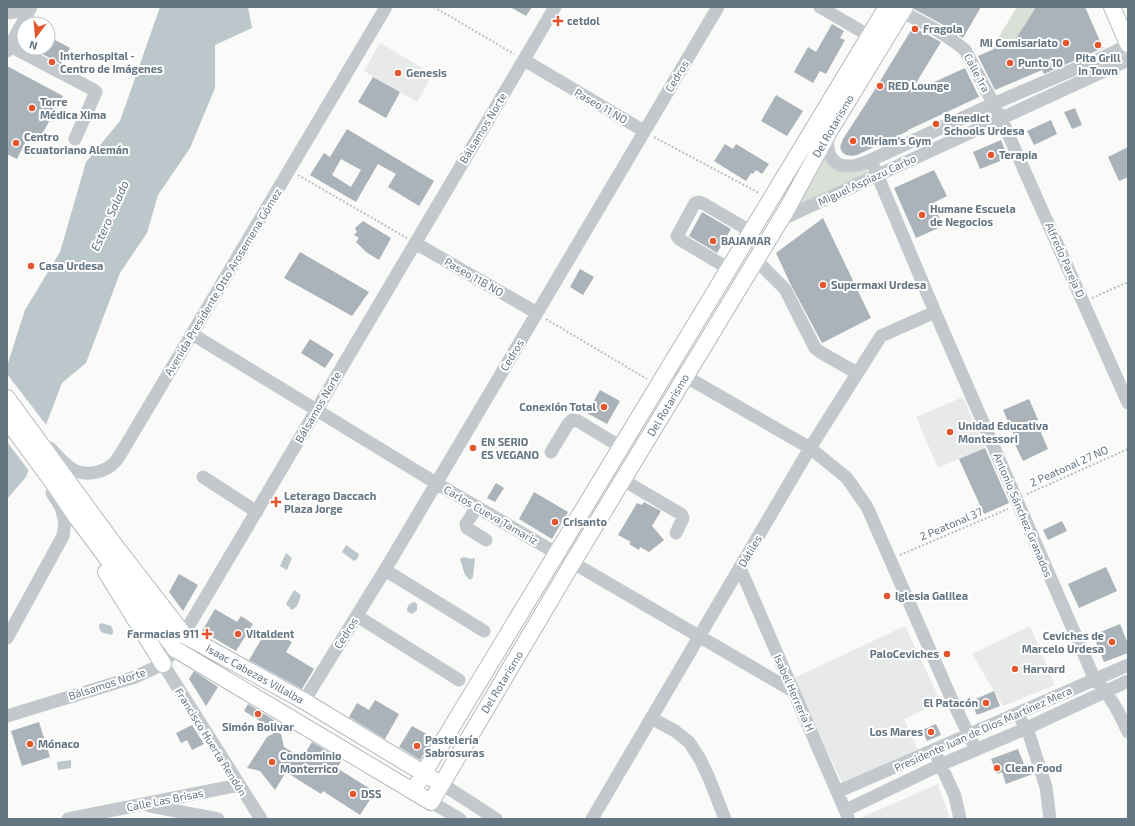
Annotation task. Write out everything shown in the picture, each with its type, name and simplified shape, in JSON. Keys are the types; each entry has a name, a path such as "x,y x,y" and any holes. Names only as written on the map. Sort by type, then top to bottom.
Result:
{"main road":[{"name":"Del Rotarismo","path":"431,802 622,480 780,220 830,130 876,40 887,7"},
{"path":"1112,7 1127,42"},
{"name":"Del Rotarismo","path":"413,791 771,200 876,40 904,10"},
{"path":"7,398 16,426 59,478"},
{"name":"Isaac Cabezas Villalba","path":"59,478 77,518 175,650 431,802"},
{"name":"Isaac Cabezas Villalba","path":"59,478 113,543 184,635 304,701 442,784"},
{"path":"77,518 79,529 163,664"}],"street":[{"name":"Avenida Presidente Otto Arosemena Gómez","path":"16,426 59,478 75,470 91,473 104,470 114,463 386,7"},
{"name":"Bálsamos Norte","path":"7,716 136,677 163,664 175,650 555,7"},
{"name":"Cedros","path":"304,701 385,570 718,7"},
{"path":"820,7 876,40"},
{"path":"7,14 30,9"},
{"path":"30,9 8,48 96,92 75,139"},
{"name":"Calle 1ra","path":"904,10 965,50 1001,118"},
{"name":"Miguel Aspiazu Carbo","path":"830,130 827,149 830,157 837,163 850,166 871,160 993,104 1110,54 1122,48 1127,42"},
{"name":"Paseo 11 NO","path":"524,60 644,131"},
{"name":"Miguel Aspiazu Carbo","path":"780,220 1128,60"},
{"name":"Alfredo Pareja D","path":"1001,118 1128,403"},
{"name":"Antonio Sánchez Granados","path":"871,160 935,312 1095,680 1106,691 1128,732"},
{"path":"729,269 679,239 677,236 695,203 699,202 704,204 752,232"},
{"name":"Paseo 11B NO","path":"415,243 537,313"},
{"path":"756,260 785,289 815,348 857,373"},
{"name":"Dátiles","path":"593,818 810,448 881,336 935,312"},
{"name":"Carlos Cueva Tamariz","path":"192,334 436,483 793,691"},
{"path":"670,367 810,448 847,478 867,507 952,700 976,750"},
{"path":"551,452 572,420 578,421 621,447"},
{"path":"204,476 257,512"},
{"path":"7,638 63,536 65,522 61,507 59,478"},
{"path":"622,480 681,514 683,518 676,533"},
{"path":"477,507 466,524 467,528 486,540"},
{"name":"Isabel Herrería H","path":"740,568 847,815"},
{"path":"385,570 484,631"},
{"path":"357,616 459,680"},
{"name":"Francisco Huerta Rendón","path":"163,664 258,817"},
{"name":"Presidente Juan de Dios Martínez Mera","path":"837,792 1128,665"},
{"name":"Presidente Juan de Dios Martínez Mera","path":"847,815 940,765 1027,728 1128,682"},
{"path":"1016,714 1027,728 1046,787 1050,819"},
{"path":"651,718 674,731 689,742 700,759 709,778 725,819"},
{"path":"933,751 955,796 960,819"},
{"name":"Isaac Cabezas Villalba","path":"442,784 496,819"},
{"name":"Calle Las Brisas","path":"68,819 239,785"},
{"name":"Isaac Cabezas Villalba","path":"431,802 460,819"},
{"path":"142,804 184,819"},
{"path":"142,804 218,819"}],"path":[{"path":"434,7 524,60"},
{"path":"644,131 771,200"},
{"path":"290,170 415,243"},
{"path":"1083,302 1128,282"},
{"path":"537,313 658,386"},
{"name":"2 Peatonal 27 NO","path":"1017,501 1128,449"},
{"name":"2 Peatonal 37","path":"890,559 1017,501"}],"shaded area":[{"path":"1017,7 1036,7 1023,27 1027,35 991,50"},
{"name":"Genesis","path":"380,43 433,74 417,102 364,71"},
{"path":"820,151 831,167 842,171 866,167 869,174 793,209"},
{"name":"Unidad Educativa Montessori","path":"963,397 985,448 938,468 916,417"},
{"path":"905,626 941,702 904,719 918,749 843,784 792,679"},
{"name":"Harvard","path":"1030,626 1055,685 1003,706 972,654"},
{"path":"938,784 950,819 858,819"}],"water":[{"name":"Estero Salado","path":"160,7 248,7 252,28 215,45 215,88 190,148 158,195 147,233 120,273 86,363 62,383 26,477 7,499 7,366 25,310 60,252 86,162 120,121"},
{"path":"346,545 359,554 358,558 354,561 342,552"},
{"path":"286,553 292,558 287,570 280,566"},
{"path":"463,557 472,559 475,558 473,577 470,580 465,575 460,559"},
{"path":"294,590 301,595 297,606 292,610 286,604"},
{"path":"415,602 417,604 417,610 412,614 407,611 407,608 410,604"},
{"path":"101,623 111,626 113,633 111,635 101,632 99,625"},
{"path":"71,760 71,768 58,770 57,762"}],"pier":[{"path":"7,374 47,426 30,472 7,442"}],"building":[{"path":"510,7 532,7 526,16"},
{"path":"914,7 981,7 963,38 947,27 914,9"},
{"path":"1036,7 1085,7 1103,48 1044,74 1042,70 995,90 978,56 1015,40"},
{"path":"832,24 844,31 840,38 845,40 826,74 820,71 813,83 794,72 808,47 816,52"},
{"path":"913,27 941,42 910,93 965,68 979,97 857,155 846,155 842,152 840,147 843,139"},
{"path":"56,40 70,48 61,64 46,56 56,56"},
{"name":"Torre Médica Xima","path":"7,66 63,96 40,138 30,133 17,159 7,154"},
{"path":"373,77 400,92 386,118 358,102"},
{"path":"776,95 803,111 787,136 761,121"},
{"path":"1075,108 1082,125 1072,129 1064,112"},
{"path":"1051,120 1057,134 1034,145 1027,131"},
{"path":"347,129 434,181 419,206 388,187 396,174 378,164 356,202 310,175 324,153 330,157","holes":["341,159 361,170 351,187 332,175"]},
{"name":"Terapia","path":"1001,140 1008,158 980,169 973,152"},
{"path":"725,144 733,149 736,144 769,164 762,174 756,170 753,174 751,173 746,181 714,161"},
{"path":"1128,147 1128,177 1119,181 1108,157"},
{"name":"Humane Escuela de Negocios","path":"934,170 947,196 933,203 943,226 916,238 894,188"},
{"path":"702,212 731,229 717,253 689,236"},
{"name":"Supermaxi Urdesa","path":"823,218 871,318 822,343 776,253"},
{"path":"363,221 391,238 379,260 366,252 356,242 359,238 354,235 357,232 355,228"},
{"path":"300,252 369,292 352,316 284,278"},
{"path":"580,269 594,277 583,295 570,287"},
{"path":"310,339 334,354 325,368 301,353"},
{"name":"Conexión Total","path":"600,390 620,401 607,424 587,413"},
{"path":"1029,399 1038,420 1036,421 1048,449 1023,461 1011,436 1014,435 1003,410"},
{"path":"985,448 1009,503 984,514 959,459"},
{"path":"496,483 504,488 495,502 487,498"},
{"path":"534,492 568,512 552,539 519,519"},
{"path":"644,502 661,511 652,526 664,540 649,552 640,547 639,550 629,544 631,542 618,535 637,503 642,505"},
{"path":"1062,521 1067,531 1048,540 1043,530"},
{"path":"1106,567 1117,591 1079,608 1068,584"},
{"path":"179,574 198,585 183,611 169,592"},
{"path":"215,609 237,622 241,616 253,624 236,651 202,631"},
{"name":"Ceviches de Marcelo Urdesa","path":"1120,624 1128,644 1128,653 1104,662 1093,635"},
{"path":"268,628 292,642 286,652 314,669 302,689 249,660"},
{"path":"194,671 218,687 206,706 189,679"},
{"name":"El Patacón","path":"994,691 1000,706 977,715 971,701"},
{"path":"375,700 399,714 385,739 349,717 357,703 369,710"},
{"path":"248,704 274,720 270,727 244,711"},
{"name":"Mónaco","path":"39,722 50,757 22,766 11,731"},
{"name":"Los Mares","path":"936,724 941,735 927,741 922,730"},
{"path":"192,725 204,744 192,750 187,740 181,743 176,733"},
{"name":"Pastelería Sabrosuras","path":"412,726 434,738 420,760 399,747"},
{"path":"276,732 281,734 284,747 302,758 312,742 342,760 337,768 375,792 360,815 323,791 321,794 286,772 275,790 260,771 247,768 267,737"},
{"path":"1018,749 1025,767 1030,765 1033,774 1006,784 1002,772 997,774 991,759"}],"place":[{"name":"cetdol","path":"558,21"},
{"name":"Fragola","path":"915,29"},
{"name":"Mi Comisariato","path":"1066,43"},
{"name":"Pita Grill in Town","path":"1098,45"},
{"name":"Interhospital - Centro de Imágenes","path":"52,62"},
{"name":"Punto 10","path":"1010,63"},
{"name":"Genesis","path":"398,73"},
{"name":"RED Lounge","path":"880,86"},
{"name":"Torre Médica Xima","path":"32,108"},
{"name":"Benedict Schools Urdesa","path":"936,124"},
{"name":"Miriam's Gym","path":"853,141"},
{"name":"Centro Ecuatoriano Alemán","path":"16,143"},
{"name":"Terapia","path":"991,155"},
{"name":"Humane Escuela de Negocios","path":"922,215"},
{"name":"BAJAMAR","path":"713,241"},
{"name":"Casa Urdesa","path":"31,266"},
{"name":"Supermaxi Urdesa","path":"823,285"},
{"name":"Conexión Total","path":"604,407"},
{"name":"Unidad Educativa Montessori","path":"950,432"},
{"name":"EN SERIO ES VEGANO","path":"473,448"},
{"name":"Leterago Daccach Plaza Jorge","path":"276,502"},
{"name":"Crisanto","path":"555,522"},
{"name":"Iglesia Galilea","path":"887,596"},
{"name":"Farmacias 911","path":"207,634"},
{"name":"Vitaldent","path":"238,634"},
{"name":"Ceviches de Marcelo Urdesa","path":"1112,642"},
{"name":"PaloCeviches","path":"947,654"},
{"name":"Harvard","path":"1015,669"},
{"name":"El Patacón","path":"986,703"},
{"name":"Simón Bolivar","path":"258,714"},
{"name":"Los Mares","path":"931,732"},
{"name":"Mónaco","path":"30,744"},
{"name":"Pastelería Sabrosuras","path":"417,746"},
{"name":"Condominio Monterrico","path":"272,762"},
{"name":"Clean Food","path":"997,768"},
{"name":"DSS","path":"353,794"}]}
